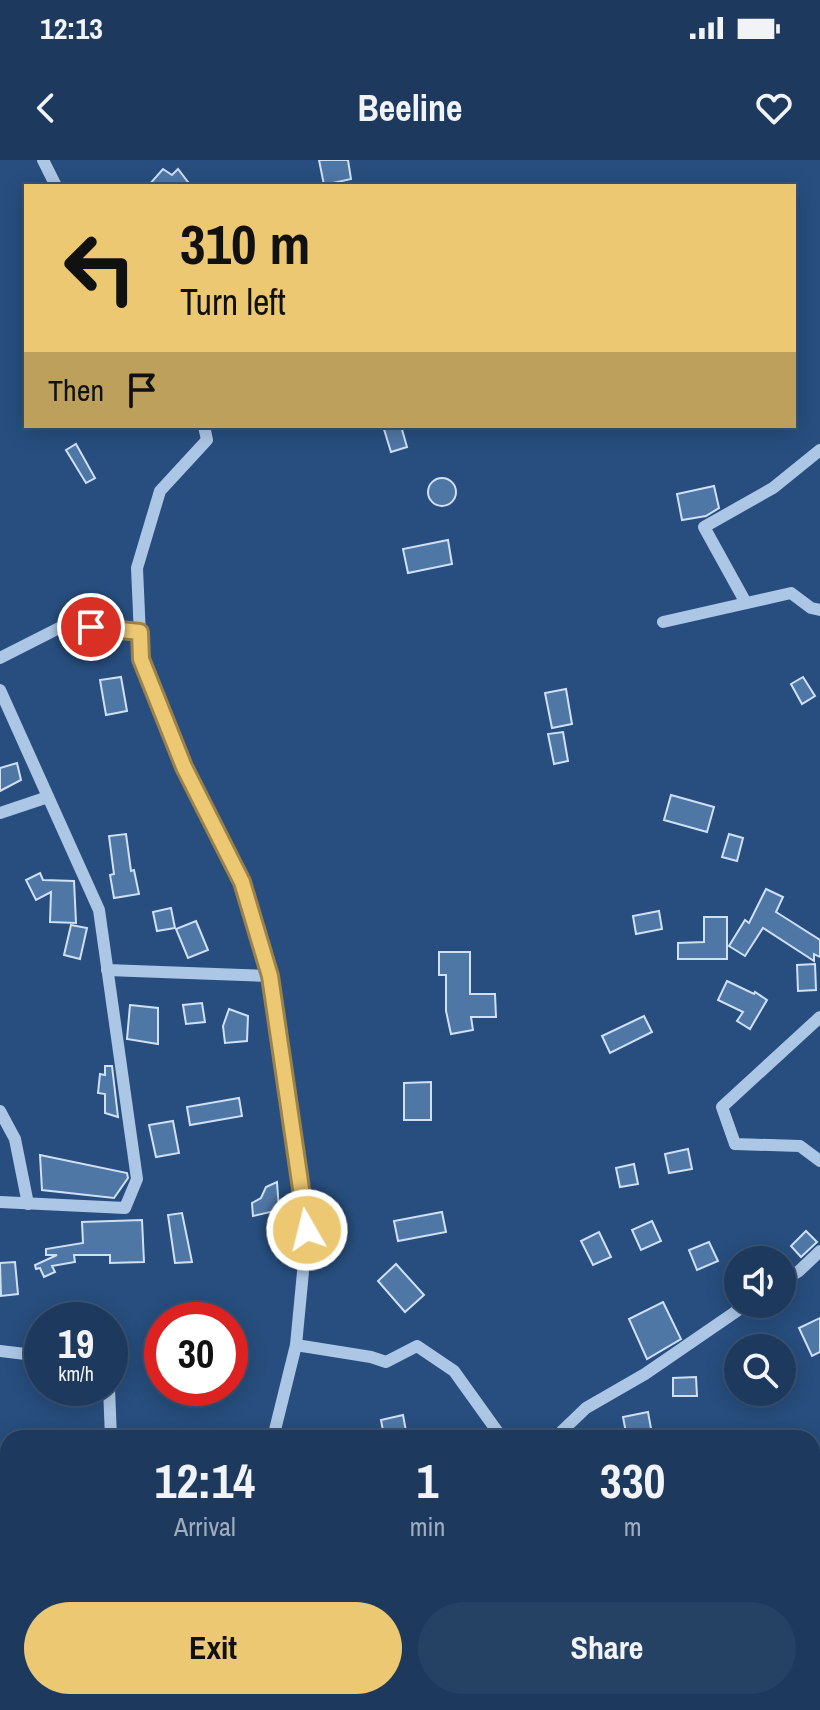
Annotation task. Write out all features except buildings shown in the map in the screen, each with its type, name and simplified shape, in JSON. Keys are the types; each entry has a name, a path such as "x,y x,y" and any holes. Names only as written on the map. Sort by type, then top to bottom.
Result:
{"street":[{"path":"43,160 55,184"},
{"path":"204,428 207,440 160,491 137,568 141,659 184,767 242,882 270,976 307,1230 296,1345 275,1430"},
{"path":"746,603 704,527 773,488 820,450"},
{"path":"663,622 791,593 811,608 820,610"},
{"path":"0,658 67,624 140,632"},
{"path":"0,690 99,910 137,1179 125,1208 0,1202"},
{"path":"0,813 48,797"},
{"path":"107,970 270,976"},
{"path":"820,1017 722,1107 735,1144 800,1146 820,1161"},
{"path":"0,1111 15,1139 28,1204"},
{"path":"796,1273 820,1251"},
{"path":"563,1430 586,1408 645,1374 727,1318"},
{"path":"296,1345 386,1362 417,1346 454,1371 496,1430"},
{"path":"0,1351 24,1354"},
{"path":"110,1406 111,1430"}],"route":[{"path":"91,627 140,632 141,659 184,767 242,882 270,976 307,1230"}]}
